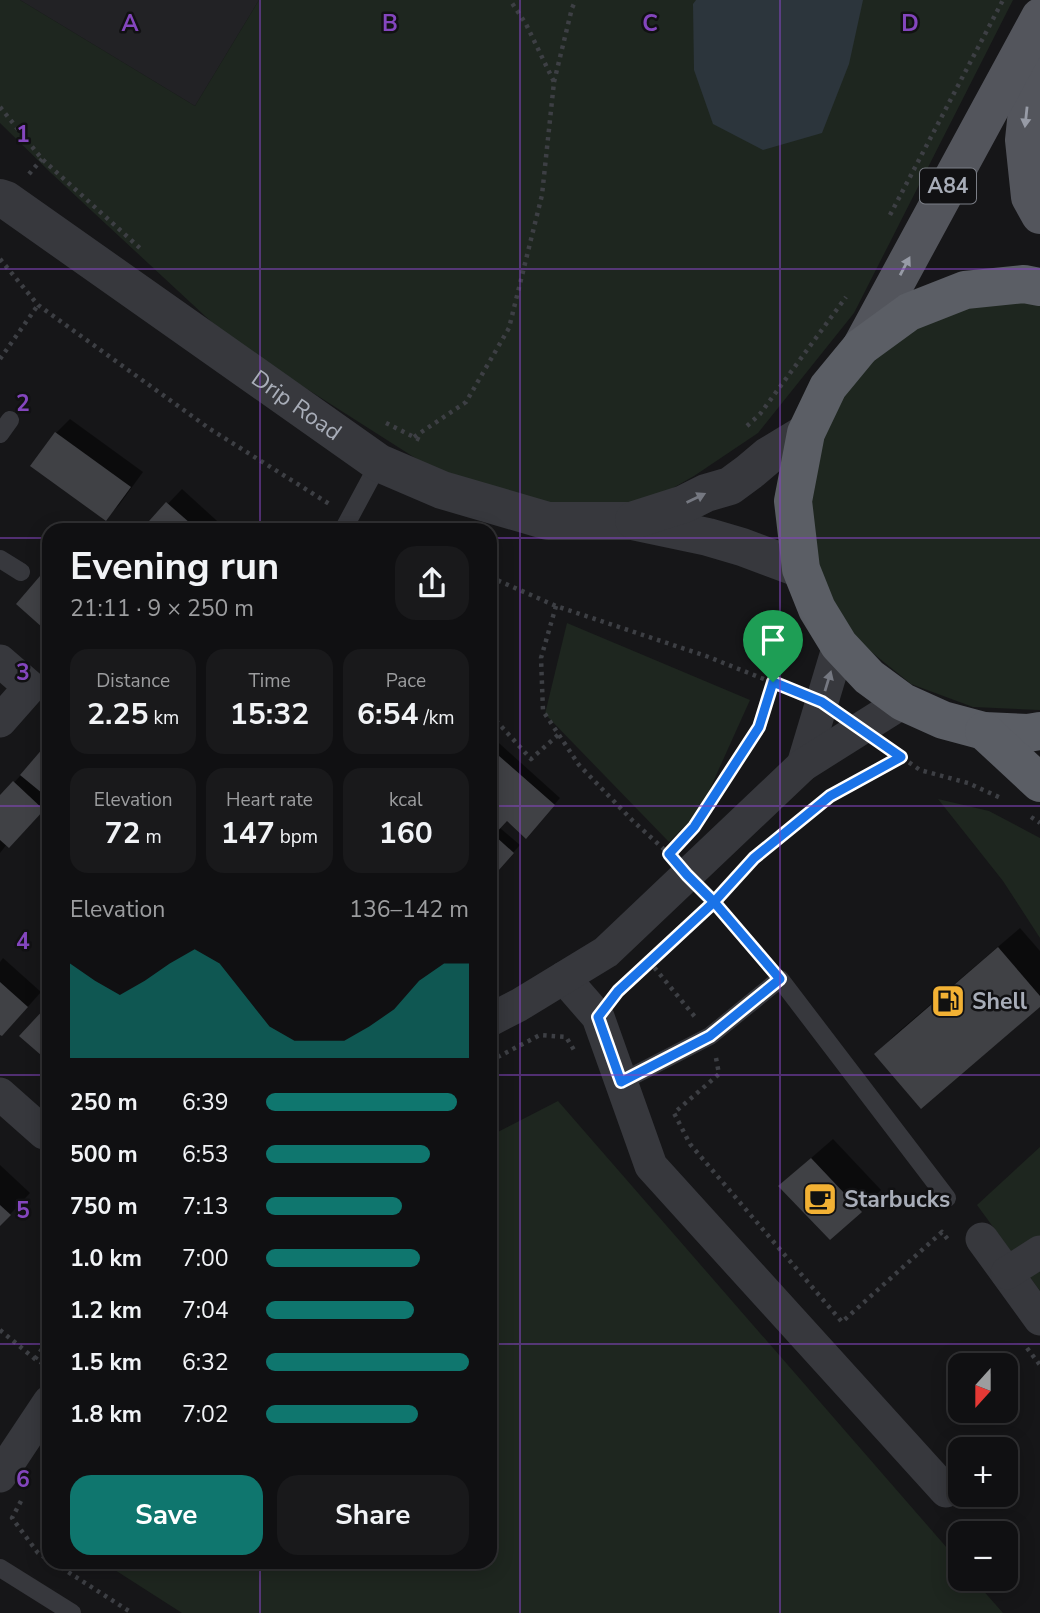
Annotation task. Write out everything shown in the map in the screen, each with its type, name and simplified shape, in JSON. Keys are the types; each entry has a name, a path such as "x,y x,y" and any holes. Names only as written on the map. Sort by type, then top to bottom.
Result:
{"highway":[{"name":"A84","path":"1040,286 1024,284 965,290 909,312 861,347 828,387 806,433 793,501 801,569 817,609 839,645 869,677 903,702 943,720 984,731 1040,731"},
{"name":"A84","path":"984,731 1025,799"}],"main road":[{"name":"A84","path":"1038,21 1024,140 1030,197 1040,215"},
{"name":"A84","path":"861,347 1038,21"}],"street":[{"name":"Drip Road","path":"0,198 442,490 548,521 632,521 708,537 801,569"},
{"name":"Drip Road","path":"632,521 730,486 768,456 806,433"},
{"path":"803,765 839,645"},
{"path":"0,661 30,687 0,721"},
{"path":"497,1016 606,952 672,864 803,765 903,702"},
{"path":"564,978 598,1017 651,1166 946,1491"},
{"path":"0,1094 42,1131"},
{"path":"966,1241 1007,1273 1032,1331"},
{"path":"1007,1273 1040,1252"},
{"path":"12,1486 42,1418"}],"lane":[{"path":"346,523 375,446"},
{"path":"0,558 21,572"},
{"path":"621,1082 710,1036 780,979 947,1198"},
{"path":"0,1568 72,1613"}],"path":[{"path":"510,0 526,24 554,82"},
{"path":"427,444 415,437 375,446 380,453 415,437 466,402 509,328 542,195 554,82 576,0"},
{"path":"885,224 1003,0"},
{"path":"0,107 42,159 147,255"},
{"path":"0,259 38,305 345,523"},
{"path":"743,429 760,414 847,296"},
{"path":"0,359 38,305"},
{"path":"497,580 556,606 706,656 822,702"},
{"path":"556,606 541,658 543,711 579,765 672,864 714,902 780,979"},
{"path":"701,816 759,727 773,682"},
{"path":"497,722 531,759 558,734"},
{"path":"861,729 920,769 1025,799 1040,823"},
{"path":"764,850 830,796 901,757"},
{"path":"573,1048 618,991 714,902 746,867"},
{"path":"649,961 710,1036 719,1074 674,1113 690,1144 842,1322 942,1231 966,1241"},
{"path":"0,1330 42,1363"},
{"path":"1032,1331 1040,1365"},
{"path":"35,1359 42,1349"},
{"path":"12,1486 12,1518 42,1556"},
{"path":"63,1569 132,1613"}],"shaded area":[{"path":"0,0 20,0 195,106 259,0 1013,0 854,313 758,433 694,476 636,509 534,504 434,470 233,342 0,123"},
{"path":"20,0 259,0 195,106"},
{"path":"696,0 863,0 849,64 822,133 763,150 713,124 694,70 693,4"},
{"path":"1007,299 1040,303 1040,710 973,707 911,684 859,642 824,585 808,521 814,455 840,394 884,345 942,312"},
{"path":"567,623 750,700 700,811 669,842 545,714"},
{"path":"938,799 989,811 1040,838 1040,938 1003,881"},
{"path":"558,1101 948,1549 948,1591 984,1591 1003,1613 182,1613 113,1569 497,1569 497,1132"},
{"path":"1040,1147 1040,1291 977,1205"}],"building":[{"path":"55,432 131,487 106,521 30,466"},
{"path":"166,502 190,523 147,523"},
{"path":"40,576 42,578 42,627 16,604"},
{"path":"42,749 42,793 20,775"},
{"path":"497,754 555,805 526,839 507,821 497,832"},
{"path":"13,781 42,808 42,812 9,848 0,840 0,795"},
{"path":"497,838 514,853 497,872"},
{"path":"998,947 1040,996 1040,1007 921,1109 874,1054"},
{"path":"0,982 28,1007 2,1036 0,1035"},
{"path":"42,1011 42,1056 19,1036"},
{"name":"Starbucks","path":"811,1158 862,1212 830,1240 778,1186"},
{"path":"0,1205 11,1215 0,1226"}],"place":[{"name":"Shell","path":"948,1001"},
{"name":"Starbucks","path":"820,1199"}],"route":[{"path":"773,682 759,727 694,827 669,854 714,902 618,991 598,1017 621,1082 710,1036 780,979 714,902 754,858 830,796 901,757 822,702 773,682"}]}
